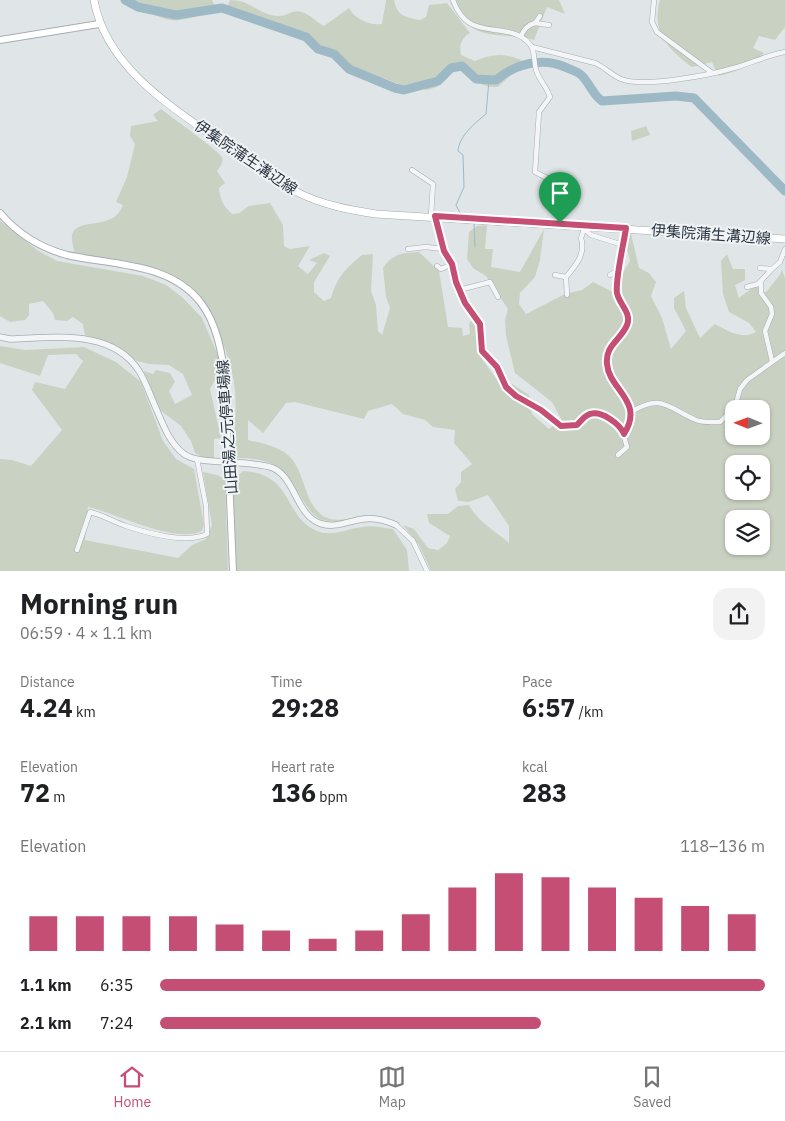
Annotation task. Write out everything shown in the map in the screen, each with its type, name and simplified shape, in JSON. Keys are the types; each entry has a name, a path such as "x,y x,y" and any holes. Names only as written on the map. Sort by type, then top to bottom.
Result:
{"main road":[{"name":"伊集院蒲生溝辺線","path":"94,0 99,24 118,53 149,89 235,151 300,193 347,209 376,214 560,223 584,227 626,228 785,239"},
{"path":"0,40 99,24"},
{"name":"山田湯之元停車場線","path":"0,213 10,224 44,247 67,255 141,267 165,276 185,288 201,302 221,348 225,379 230,461 233,571"}],"street":[{"path":"453,0 457,11 464,20 478,27 520,36 532,47 604,66 620,79 634,81 678,79 732,68 785,52"},
{"path":"654,0 652,22 657,32 711,72"},
{"path":"535,23 540,16"},
{"path":"520,36 530,24 549,25"},
{"path":"532,47 536,70 550,97 539,112 535,172 549,179 560,223"},
{"path":"412,170 433,184 433,216 443,249 452,264 459,290 465,303 480,324 482,351 497,367 506,387 561,426 577,425 588,414 594,413 614,421 621,426 627,447 618,455"},
{"path":"567,295 566,277 579,262 584,247 580,238 584,227 591,235 622,245"},
{"path":"624,434 631,412 628,402 607,364 609,348 622,334 628,318 617,290 622,245 626,228"},
{"path":"408,249 426,247 443,249"},
{"path":"747,288 758,284 780,262 785,249"},
{"path":"780,262 785,268"},
{"path":"437,266 441,269 452,264"},
{"path":"760,268 772,269"},
{"path":"610,275 620,270"},
{"path":"555,275 566,277"},
{"path":"760,281 761,293 771,307 772,314 765,331 772,361"},
{"path":"459,290 490,282 498,298"},
{"path":"0,337 84,338 112,347 138,370 174,444 185,455 197,460 230,461 260,465 278,471 306,512 318,522 336,526 372,518 382,519 396,525 412,541 427,571"},
{"path":"631,412 645,403 665,404 698,420 720,422 736,407 740,389 747,380 785,353"},
{"path":"77,550 90,512 127,526 180,538 197,539 206,534 206,506 197,460"}],"green space":[{"path":"130,0 212,0 217,10 189,18 173,20 160,17"},
{"path":"230,0 244,2 271,15 281,16 298,11 307,14 324,26 349,8 363,21 382,24 386,0 394,0 397,9 402,15 420,20 426,17 429,5 447,3 470,33 461,42 461,55 475,61 488,56 509,56 529,65 513,73 498,87 481,84 464,68 448,73 437,87 427,90 402,85 350,65 334,51 254,17 226,10"},
{"path":"452,0 559,0 565,14 547,7 534,40 484,33 476,30 466,23 457,12 451,4"},
{"path":"660,0 785,0 785,27 775,40 759,36 753,48 764,53 754,62 718,76 712,62 692,67 669,46 660,31 658,21"},
{"path":"161,109 222,157 222,163 217,171 225,183 219,188 219,192 224,205 232,214 239,213 249,206 270,203 283,225 284,246 290,249 310,246 298,266 308,274 317,263 309,260 324,253 330,256 314,282 314,292 324,301 331,298 339,279 351,264 362,255 373,254 371,291 376,305 378,331 382,335 390,308 386,297 383,268 391,259 399,255 419,252 439,271 448,327 462,328 463,336 470,334 469,323 473,320 478,336 480,356 504,390 510,388 512,384 529,395 532,414 549,429 561,419 552,402 515,373 506,336 505,320 508,309 486,276 473,268 467,259 469,232 477,226 487,225 485,249 493,249 491,267 520,272 544,229 540,260 535,277 520,293 519,304 526,314 565,294 582,290 593,282 617,294 620,277 630,261 624,237 631,234 639,268 649,273 656,282 651,296 662,318 671,349 686,331 674,308 674,298 684,291 686,308 700,338 715,324 740,335 756,332 749,323 729,312 723,294 721,261 727,254 733,269 745,269 745,280 735,285 739,298 760,282 761,291 766,292 782,270 785,278 785,571 431,571 419,545 403,525 414,529 428,548 438,550 447,543 450,536 429,523 427,514 448,514 458,506 469,505 482,521 509,543 509,526 488,495 469,502 458,501 455,489 461,482 461,472 472,464 454,443 455,430 433,427 425,420 403,414 392,404 368,411 364,419 295,402 286,403 263,433 248,420 248,440 274,447 288,455 299,471 310,499 321,515 334,520 361,518 337,522 320,519 309,510 292,483 279,469 262,461 235,458 235,390 231,369 217,329 206,312 193,296 159,272 131,262 75,255 72,242 72,235 75,229 104,221 118,213 123,205 116,202 127,177 135,144 130,136 131,126 158,121 153,115"},
{"path":"646,126 650,135 632,141 631,131"},
{"path":"0,221 37,250 57,261 143,276 166,285 183,298 202,318 220,360 219,372 210,389 221,438 214,439 214,460 207,460 195,453 191,441 181,426 161,411 145,379 144,371 153,374 156,370 170,373 175,382 169,391 175,404 192,395 183,374 169,365 137,361 113,345 85,335 83,324 73,317 67,321 55,320 53,313 43,301 29,304 29,315 25,320 10,322 0,316"},
{"path":"0,346 25,350 84,347 116,362 141,382 163,441 176,459 194,469 204,525 202,531 190,534 176,534 161,531 88,507 85,540 178,558 192,545 206,539 212,525 203,472 217,475 225,479 228,571 0,571 0,459 12,460 31,466 62,430 32,390 35,382 65,389 83,361 76,354 48,355 40,376 0,363"},
{"path":"243,471 260,474 272,480 280,487 298,516 317,531 334,533 369,526 393,529 407,550 409,571 235,571 232,489 235,479"}],"waterway":[{"path":"125,0 138,7 176,15 222,8 306,37 318,49 334,54 349,69 404,90 438,81 451,68 462,66 476,79 496,80 503,74 520,66 538,62 556,64 580,74 602,101 676,96 694,98 785,191"},
{"path":"460,213 456,205 464,187 463,155 458,151 459,145 468,130 486,114 489,80"},
{"path":"474,223 475,247"}],"route":[{"path":"435,216 560,223 626,228 625,239 622,245 617,290 619,299 627,313 628,324 622,334 612,343 607,356 608,370 630,406 631,416 624,434 621,426 614,421 594,413 588,414 577,425 571,427 561,426 541,410 516,396 506,387 497,367 482,351 480,324 465,303 456,282 455,272 444,251 435,216"}]}
